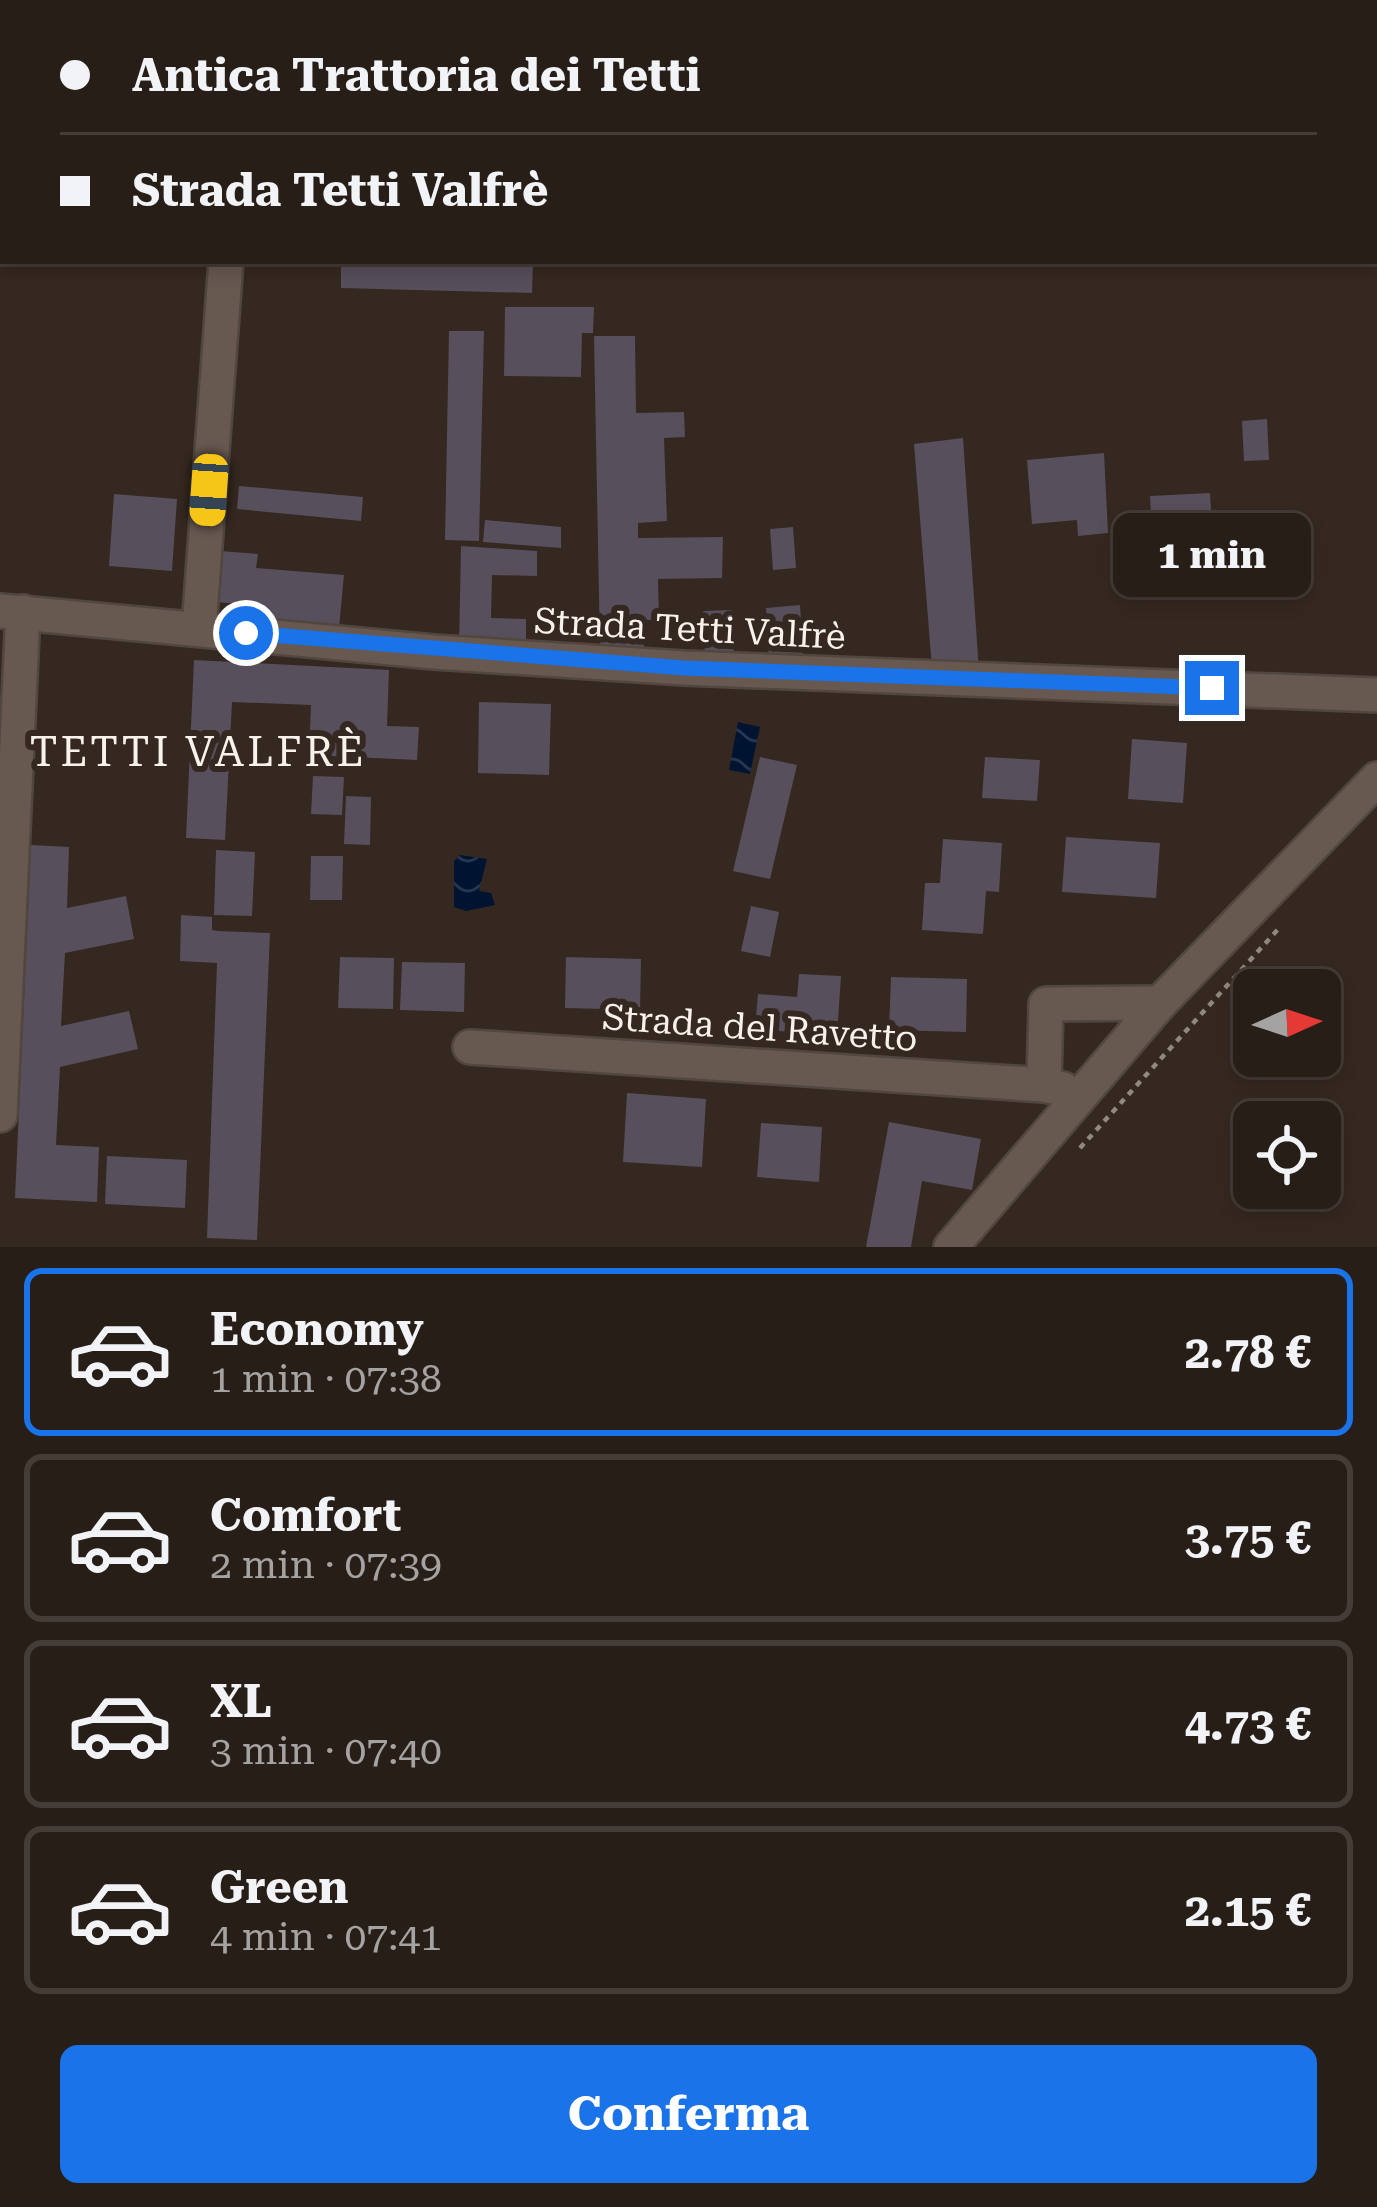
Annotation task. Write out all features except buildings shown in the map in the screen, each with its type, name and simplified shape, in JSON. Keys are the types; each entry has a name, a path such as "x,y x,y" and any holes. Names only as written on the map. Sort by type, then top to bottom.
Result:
{"street":[{"path":"199,628 226,264"},
{"path":"0,1115 11,612"},
{"name":"Strada Tetti Valfrè","path":"11,612 434,652 684,668 1377,695"},
{"path":"951,1247 1160,1003 1377,779"},
{"path":"1044,1085 1046,1004 1160,1003"},
{"name":"Strada del Ravetto","path":"470,1047 1044,1085 1083,1094"}],"path":[{"path":"1078,1150 1285,922"}],"water":[{"path":"738,722 760,727 750,774 729,770"},
{"path":"460,855 487,859 479,891 491,893 495,905 466,911 454,907 454,861"}],"district":[{"name":"TETTI VALFRÈ","path":"198,751"}],"route":[{"path":"246,633 434,652 684,668 1212,688"}]}
